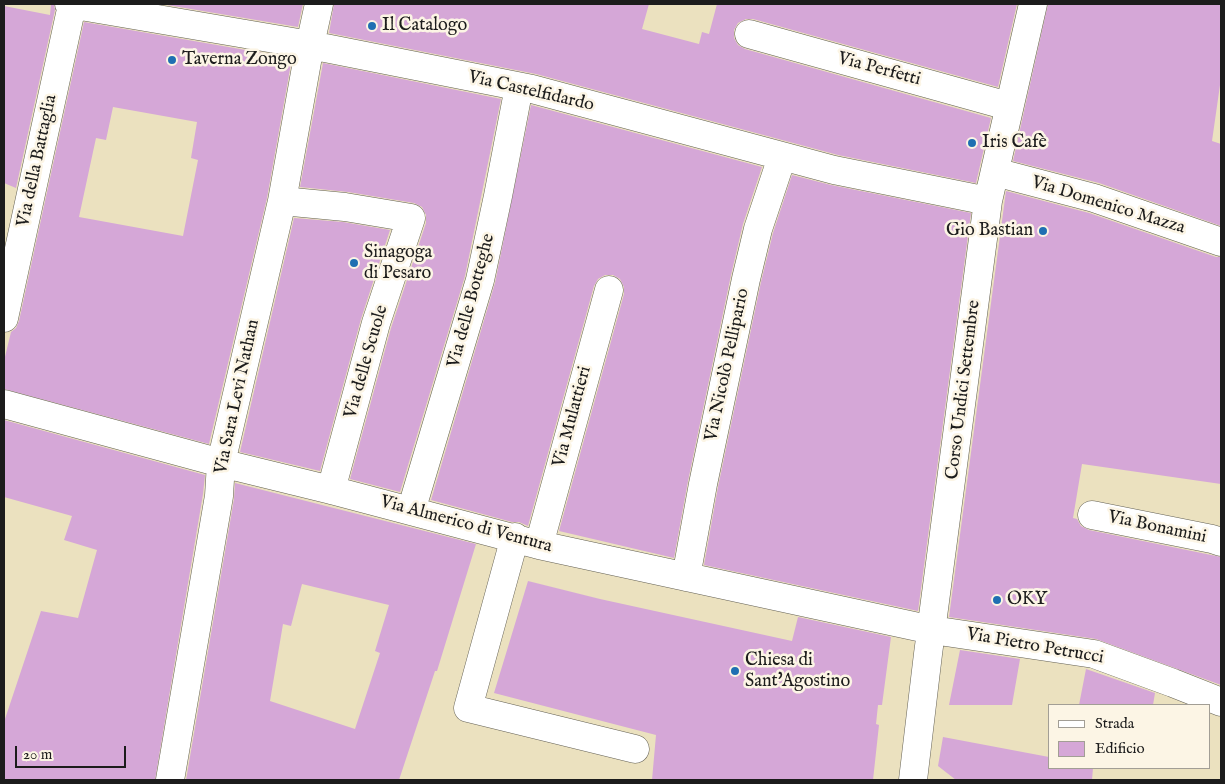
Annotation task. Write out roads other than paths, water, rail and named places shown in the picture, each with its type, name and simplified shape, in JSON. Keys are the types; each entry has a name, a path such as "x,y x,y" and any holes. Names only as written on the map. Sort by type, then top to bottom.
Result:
{"street":[{"name":"Via Castelfidardo","path":"70,4 310,45 519,88 532,89 834,170 988,201"},
{"name":"Via della Battaglia","path":"4,318 70,4"},
{"name":"Via Sara Levi Nathan","path":"170,780 219,496 221,462 282,200 319,4"},
{"name":"Corso Undici Settembre","path":"913,780 988,201 1008,106 1033,4"},
{"name":"Via Perfetti","path":"749,34 1008,106"},
{"name":"Via delle Botteghe","path":"411,511 480,280 519,88"},
{"name":"Via Nicolò Pellipario","path":"686,576 703,484 746,279 758,229 782,157"},
{"name":"Via Domenico Mazza","path":"995,172 1094,198 1221,242"},
{"name":"Via delle Scuole","path":"282,200 345,207 411,218 376,323 331,490"},
{"name":"Via Mulattieri","path":"609,290 527,541 468,708 635,749"},
{"name":"Via Almerico di Ventura","path":"4,404 527,541 932,630"},
{"name":"Via Bonamini","path":"1092,515 1221,542"},
{"name":"Via Pietro Petrucci","path":"932,630 1094,654 1221,702"}],"place":[{"name":"Il Catalogo","path":"372,26"},
{"name":"Taverna Zongo","path":"172,60"},
{"name":"Iris Cafè","path":"972,143"},
{"name":"Gio Bastian","path":"1043,231"},
{"name":"Sinagoga di Pesaro","path":"354,263"},
{"name":"OKY","path":"997,600"},
{"name":"Chiesa di Sant'Agostino","path":"735,671"}]}
